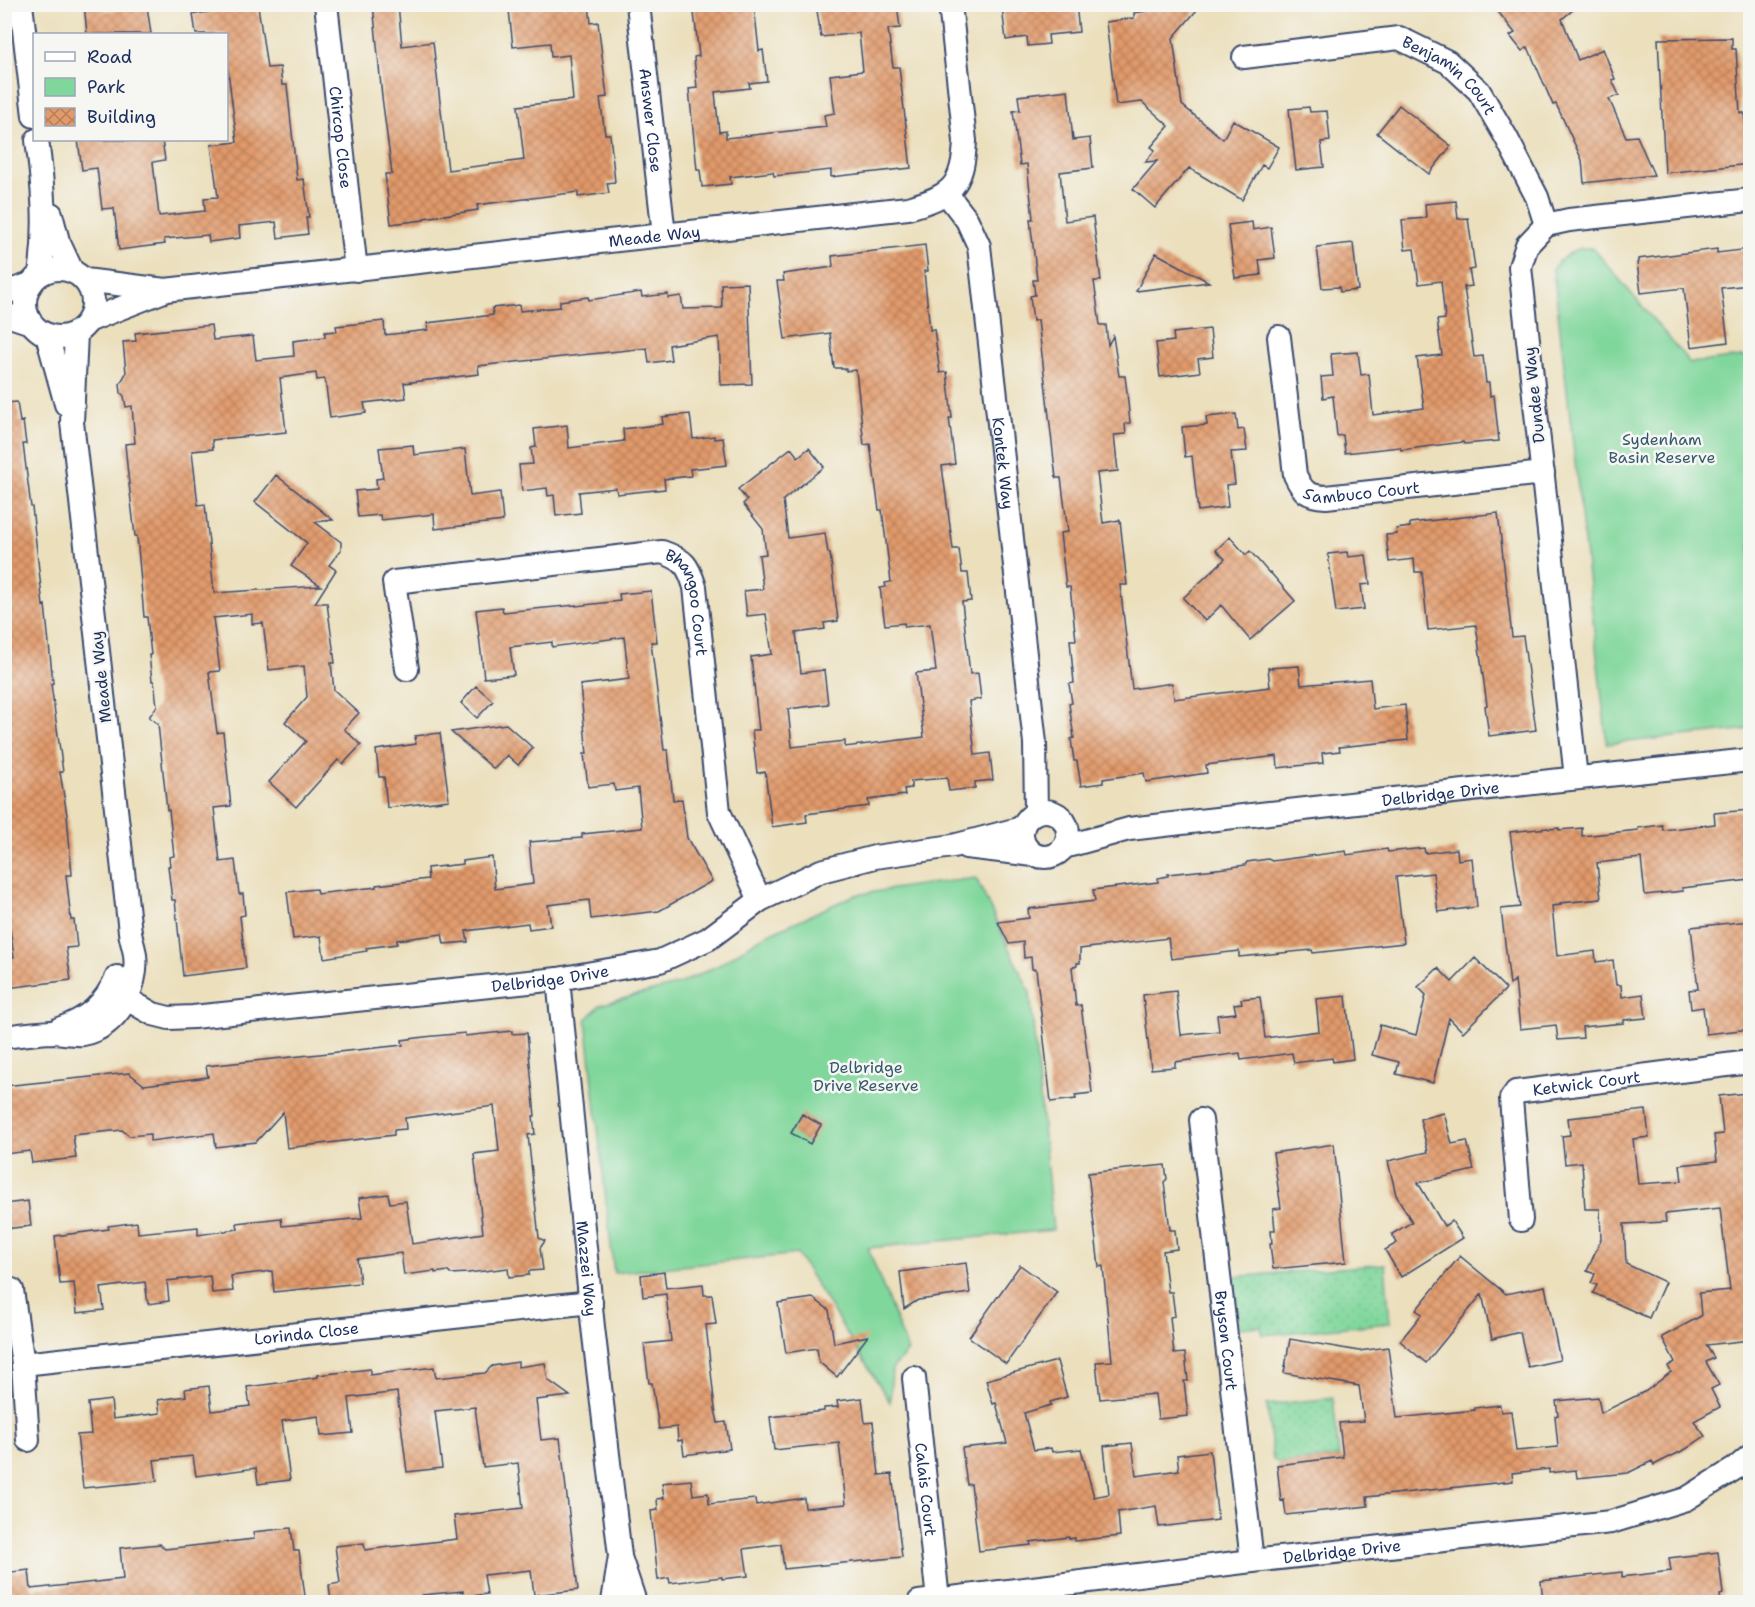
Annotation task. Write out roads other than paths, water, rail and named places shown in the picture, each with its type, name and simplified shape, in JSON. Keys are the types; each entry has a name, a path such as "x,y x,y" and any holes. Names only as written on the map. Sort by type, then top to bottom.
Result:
{"street":[{"path":"21,4 33,107"},
{"name":"Chircop Close","path":"326,4 356,270"},
{"name":"Answer Close","path":"638,4 663,235"},
{"path":"947,194 956,182 964,162 965,141 950,4"},
{"name":"Benjamin Court","path":"1245,57 1399,38 1448,63 1479,91 1537,197 1546,225"},
{"path":"38,141 43,183 44,249 35,279 26,293 24,303 26,314 39,329"},
{"path":"4,314 57,337 67,337 82,327 93,311 94,300 91,289 78,275 58,240 43,183"},
{"name":"Meade Way","path":"78,275 165,290 908,208 947,194"},
{"name":"Kontek Way","path":"947,194 967,220 979,246 1035,743 1049,825"},
{"path":"1546,225 1569,220 1750,200"},
{"name":"Dundee Way","path":"1546,225 1527,245 1520,267 1576,778"},
{"path":"4,293 50,270 61,268 78,275"},
{"name":"Meade Way","path":"118,995 118,974 130,932 72,422 82,327 165,290"},
{"name":"Meade Way","path":"39,329 72,422"},
{"name":"Sambuco Court","path":"1279,337 1295,475 1301,488 1312,496 1326,497 1543,473"},
{"name":"Bhangoo Court","path":"407,669 394,582 662,552 677,557 689,569 695,587 719,812 760,900"},
{"name":"Delbridge Drive","path":"118,995 153,1014 169,1018 558,980 660,961 708,939 760,900 821,871 875,856 953,846 1049,825 1129,829 1750,760"},
{"path":"1034,855 1023,843 1022,835 1049,825"},
{"name":"Delbridge Drive","path":"953,846 1047,857 1060,852 1049,825"},
{"name":"Mazzei Way","path":"558,980 620,1556 635,1602"},
{"path":"4,1037 52,1032 79,1022 118,995"},
{"name":"Ketwick Court","path":"1521,1220 1511,1099 1516,1092 1750,1062"},
{"name":"Bryson Court","path":"1201,1120 1252,1561"},
{"path":"12,1290 23,1364 28,1440"},
{"name":"Lorinda Close","path":"23,1364 591,1302"},
{"name":"Calais Court","path":"915,1378 928,1601"},
{"name":"Delbridge Drive","path":"928,1601 1252,1561 1611,1522 1686,1499 1736,1468 1750,1456"},
{"name":"Mazzei Way","path":"613,1602 620,1556"}],"park label":[{"name":"Sydenham Basin Reserve","path":"1662,448"},
{"name":"Delbridge Drive Reserve","path":"866,1076"}]}
